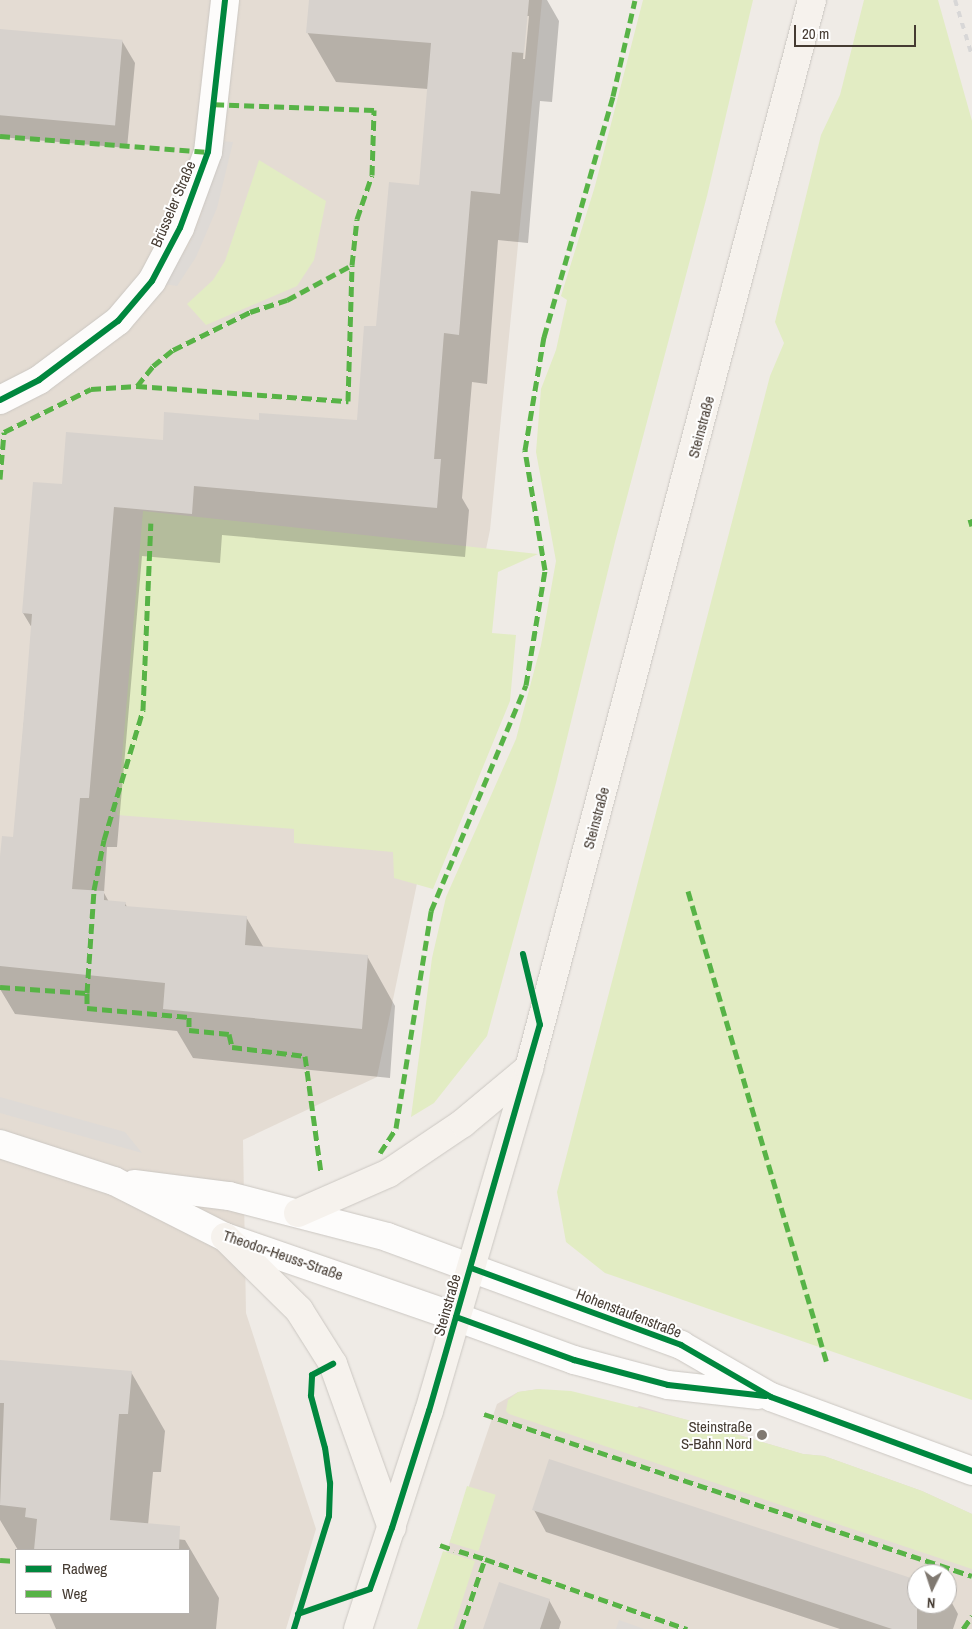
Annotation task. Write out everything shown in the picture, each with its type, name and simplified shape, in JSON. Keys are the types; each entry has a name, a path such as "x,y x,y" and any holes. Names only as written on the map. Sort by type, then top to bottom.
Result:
{"main road":[{"name":"Steinstraße","path":"358,1629 392,1528 471,1268 529,1068 812,0"},
{"path":"298,1213 389,1174 463,1123 529,1068"},
{"path":"225,1237 299,1310 333,1364 392,1528"}],"street":[{"name":"Brüsseler Straße","path":"0,400 39,380 118,321 152,282 180,228 208,152 225,0"},
{"name":"Theodor-Heuss-Straße","path":"0,1144 114,1181 225,1237 456,1317"},
{"name":"Theodor-Heuss-Straße","path":"114,1181 229,1196 387,1237 471,1268"},
{"name":"Hohenstaufenstraße","path":"471,1268 681,1345 771,1397 972,1471"},
{"name":"Hohenstaufenstraße","path":"456,1317 574,1360 668,1385 771,1397"}],"shaded area":[{"path":"0,0 542,0 490,530 377,1077 243,1140 246,1313 316,1529 286,1629 0,1629"},
{"path":"220,141 233,142 217,208 196,257 177,286 164,284 189,245 201,216"},
{"path":"0,1097 125,1132 142,1153 0,1113"},
{"path":"539,1389 626,1417 639,1406 803,1454 824,1456 922,1491 972,1514 972,1629 420,1629 497,1404 518,1392"},
{"path":"619,1620 644,1629 616,1629"}],"green space":[{"path":"643,0 753,0 707,196 615,542 556,783 487,1036 434,1103 411,1117 432,958 446,897 516,739 541,645 556,561 536,452 541,389 556,350 567,300 561,296 595,186"},
{"path":"864,0 938,0 972,121 972,1400 605,1273 566,1242 557,1192 770,376 784,343 775,322 821,135 840,95"},
{"path":"259,160 326,201 314,260 297,286 206,325 187,304 213,280 225,261"},
{"path":"143,511 538,554 498,572 492,633 516,635 510,701 433,889 394,878 393,852 294,843 294,829 117,815"},
{"path":"539,1389 571,1391 688,1420 803,1454 824,1456 922,1491 972,1514 972,1569 509,1414 506,1411 508,1400 518,1392"},
{"path":"467,1486 496,1495 478,1551 450,1542"},
{"path":"443,1551 475,1561 453,1629 417,1629"}],"building":[{"path":"309,0 529,0 524,53 512,52 500,194 471,191 459,335 444,333 434,459 441,459 437,508 194,486 192,514 114,507 89,798 80,798 72,889 104,891 104,900 126,902 125,906 247,916 245,945 368,955 362,1029 163,1009 165,983 0,966 0,856 2,836 13,837 32,614 22,613 33,482 62,484 66,432 163,440 164,412 259,420 259,413 357,420 364,326 376,326 389,182 419,185 431,43 306,33"},
{"path":"0,29 123,40 115,125 0,115"},
{"path":"0,1360 132,1371 128,1414 119,1414 110,1520 180,1526 179,1549 34,1549 37,1519 25,1517 26,1508 0,1505 4,1403 0,1403"},
{"path":"549,1459 907,1577 907,1614 917,1614 917,1629 892,1629 532,1510"},
{"path":"499,1582 550,1599 540,1629 483,1629"}],"railway":[{"path":"955,0 972,56"}],"marked path":[{"path":"380,1153 396,1128 431,911 526,685 545,570 525,450 544,337 613,96 635,0"},
{"path":"0,479 4,432 91,389 137,386 348,401 352,265 357,219 372,175 374,110 214,104"},
{"path":"0,136 208,152"},
{"path":"137,386 153,366 173,350 250,312 287,300 352,265"},
{"path":"970,519 972,526"},
{"path":"87,993 94,890 104,840 143,710 151,523"},
{"path":"688,891 827,1363"},
{"path":"0,987 87,993 87,1008 189,1017 189,1030 229,1034 232,1047 305,1056 321,1173"},
{"path":"484,1414 972,1576"},
{"path":"440,1545 454,1550"},
{"path":"459,1551 485,1559"},
{"path":"461,1629 485,1559 687,1629"},
{"path":"0,1560 15,1561"},
{"path":"963,1629 972,1616"}],"cycle path":[{"path":"0,400 39,380 118,321 152,281 180,228 208,152 225,0"},
{"path":"298,1614 370,1589 392,1528 429,1411 540,1025 523,954"},
{"path":"471,1268 681,1345 771,1397 972,1471"},
{"path":"456,1317 574,1360 668,1385 765,1396"},
{"path":"294,1629 329,1516 330,1483 325,1448 311,1396 312,1375 333,1364"}],"place":[{"name":"Steinstraße S-Bahn Nord","path":"762,1435"}]}
